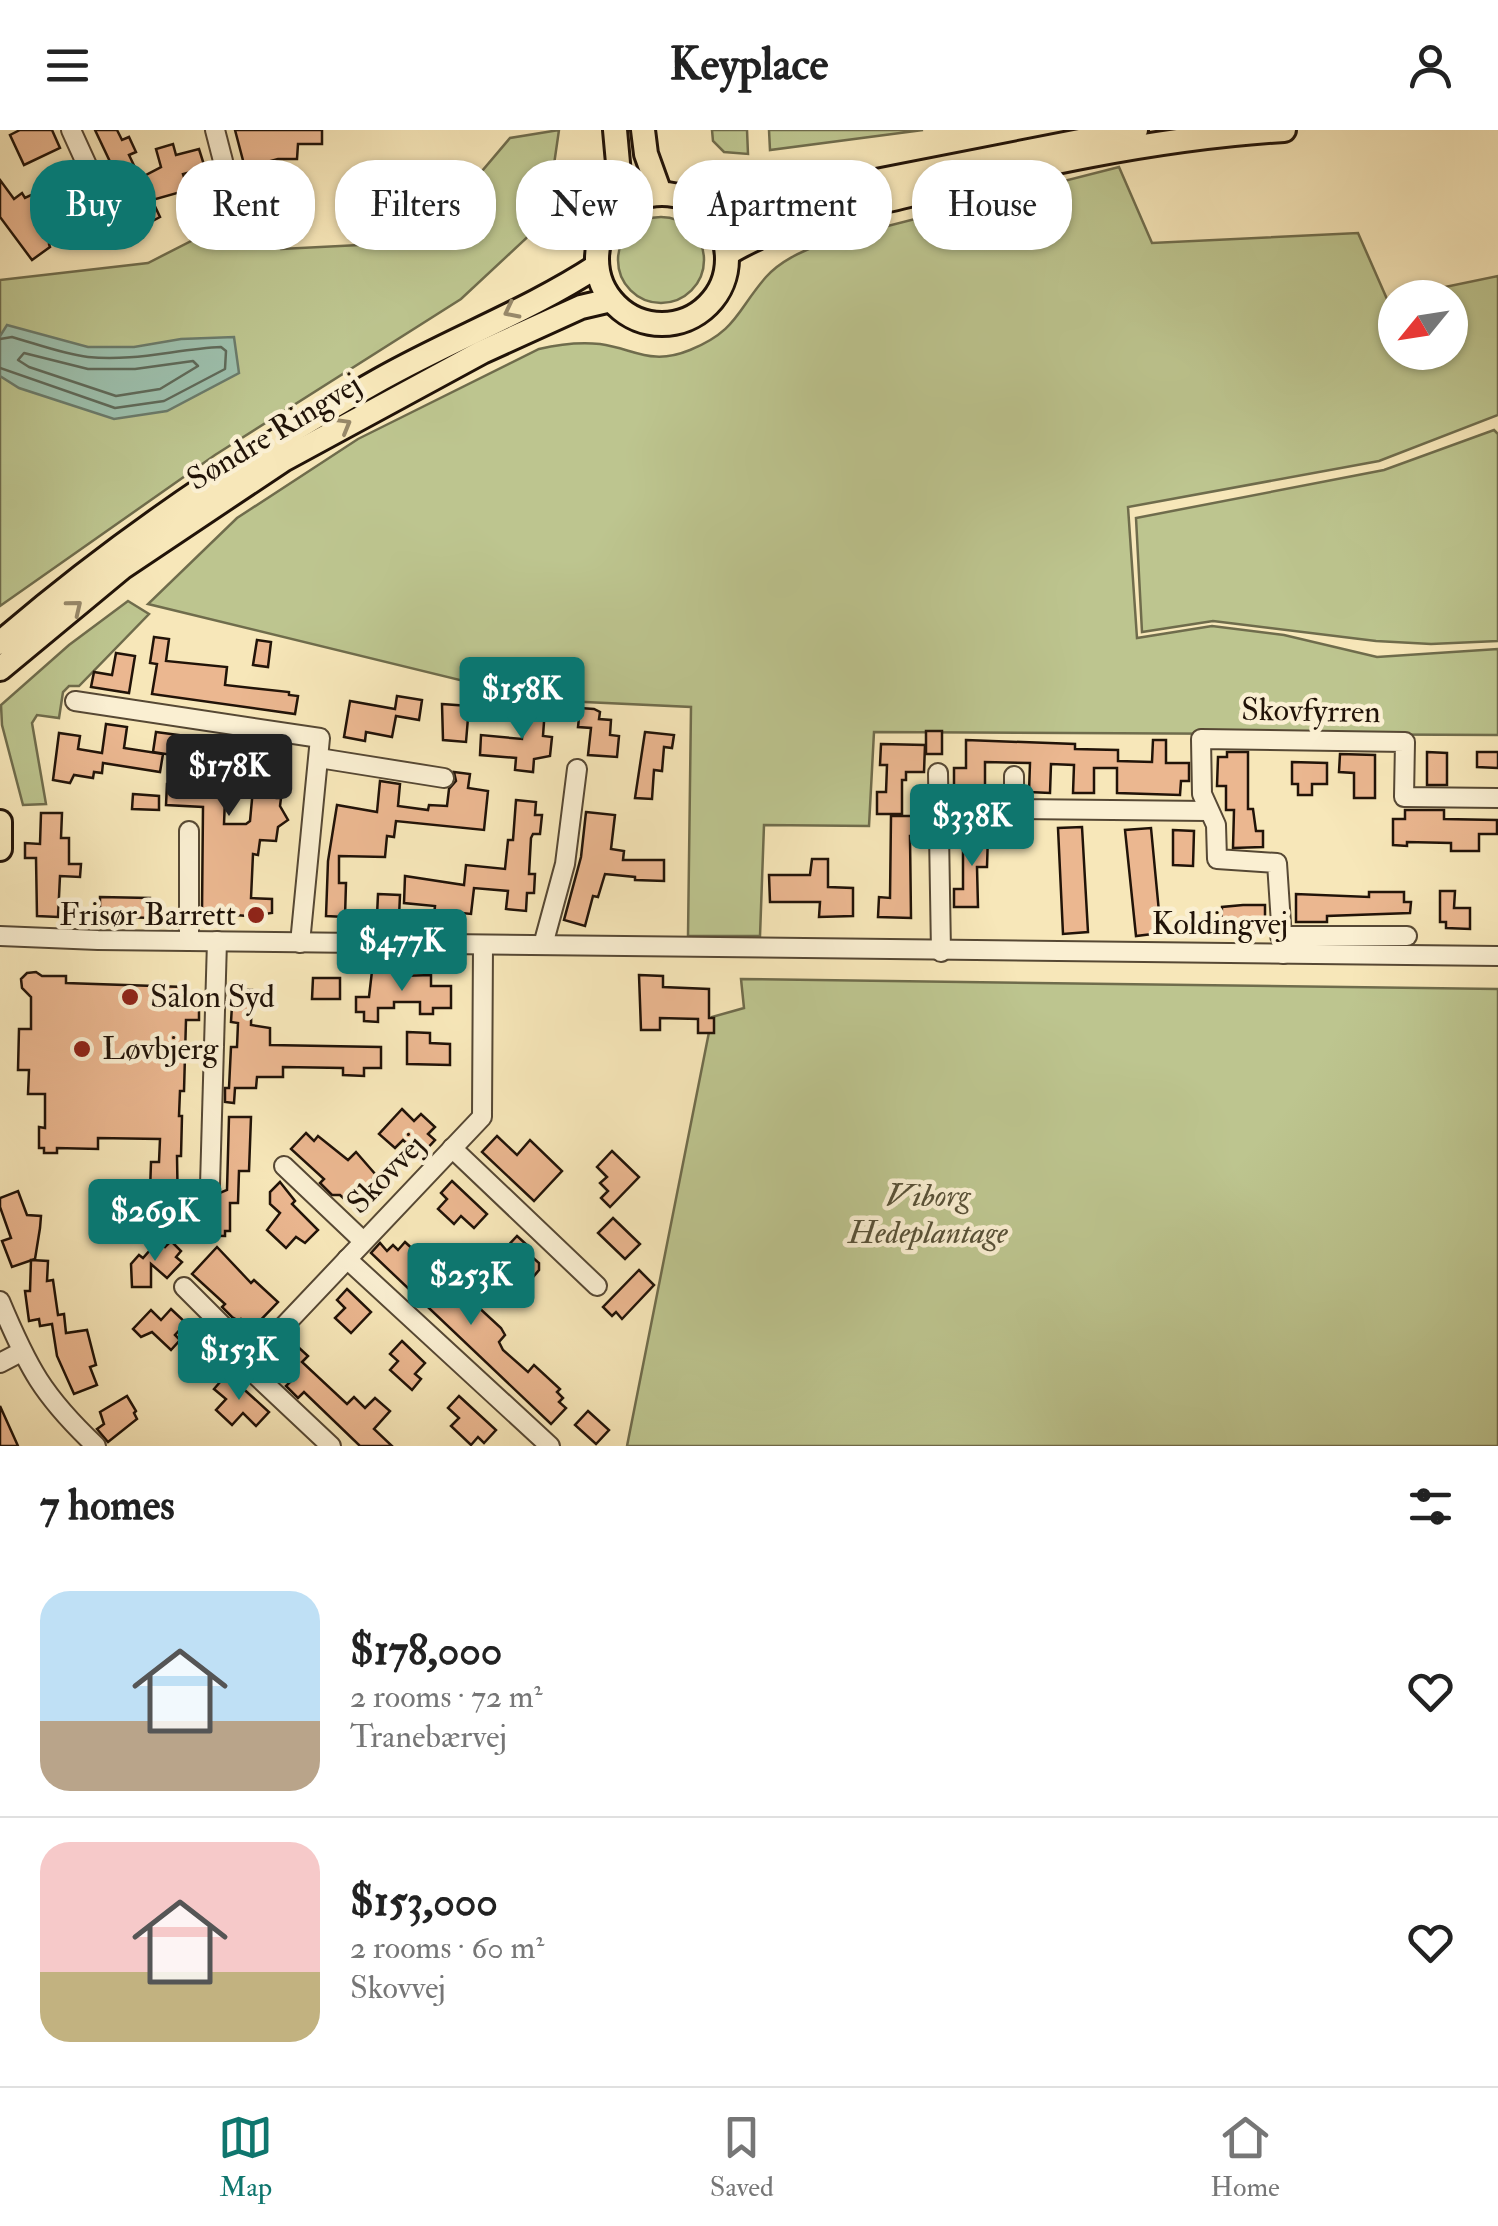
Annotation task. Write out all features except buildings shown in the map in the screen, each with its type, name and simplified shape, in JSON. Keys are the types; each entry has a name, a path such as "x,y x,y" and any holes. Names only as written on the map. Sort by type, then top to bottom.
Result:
{"main road":[{"path":"615,130 618,160"},
{"path":"642,130 660,193"},
{"path":"892,178 1136,130"},
{"path":"727,254 743,244 798,225 1027,167 1144,145 1284,130"},
{"path":"653,195 673,196"},
{"path":"599,250 597,266 612,300 622,310 664,324 693,316 715,297 722,284 726,250"},
{"name":"Søndre Ringvej","path":"4,638 150,526 272,444 382,378 597,266"},
{"name":"Søndre Ringvej","path":"0,669 123,568 283,460 482,352 581,307 612,300"},
{"path":"0,822 0,849"}],"street":[{"path":"71,130 85,160"},
{"path":"215,130 223,160"},
{"path":"75,701 320,738 300,942"},
{"name":"Skovfyrren","path":"1281,945 1277,863 1217,859 1216,825 1202,794 1201,739 1405,742 1404,796 1498,798"},
{"path":"320,758 444,778"},
{"path":"543,945 564,864 577,769"},
{"path":"938,772 940,952"},
{"path":"1014,776 1014,810 1208,812"},
{"path":"189,831 189,941"},
{"name":"Koldingvej","path":"0,936 940,952 1281,945 1498,956"},
{"path":"1281,945 1407,936"},
{"path":"210,1185 217,941"},
{"name":"Skovvej","path":"253,1356 482,1116 483,945"},
{"name":"Skovvej","path":"452,1148 597,1286"},
{"name":"Skovvej","path":"284,1166 363,1241"},
{"name":"Skovvej","path":"347,1258 550,1446"},
{"path":"184,1288 253,1356 246,1366 331,1446"},
{"path":"0,1301 43,1392 96,1446"},
{"path":"0,1363 21,1352"}],"green space":[{"path":"559,130 555,160 516,160 516,248 461,299 215,455 0,606 0,280 148,263 176,249 315,250 335,246 335,250 496,250 496,160 491,160 510,138"},
{"path":"712,130 747,130 748,154 724,152 713,141"},
{"path":"769,130 923,130 770,150"},
{"path":"1119,167 1152,243 1358,233 1379,280 1378,370 1468,370 1468,282 1498,276 1498,415 1379,461 1128,507 1137,638 1212,626 1284,635 1377,657 1498,649 1498,735 874,732 869,826 764,825 760,936 688,936 691,707 542,700 148,604 237,518 358,439 539,349 592,343 664,357 690,350 727,327 766,277 807,250 892,250 892,225 912,220 912,250 1072,250 1072,179"},
{"path":"653,218 673,220 673,250 703,252 703,268 696,284 685,295 669,302 653,302 637,295 626,284 619,268 620,250 653,250"},
{"path":"1494,430 1498,434 1498,641 1376,641 1213,621 1142,632 1136,518 1384,470"},
{"path":"128,601 149,614 79,686 69,686 63,692 59,718 37,715 32,723 46,804 23,805 2,725 1,705 69,645"},
{"name":"Viborg Hedeplantage","path":"741,979 1498,989 1498,1446 627,1446 712,1017 744,1008"}],"water":[{"path":"7,325 88,347 134,347 181,339 234,337 239,373 167,411 114,419 19,388 0,376 0,336"}],"place":[{"name":"Frisør Barrett","path":"256,915"},
{"name":"Salon Syd","path":"130,997"},
{"name":"Løvbjerg","path":"82,1049"}]}
